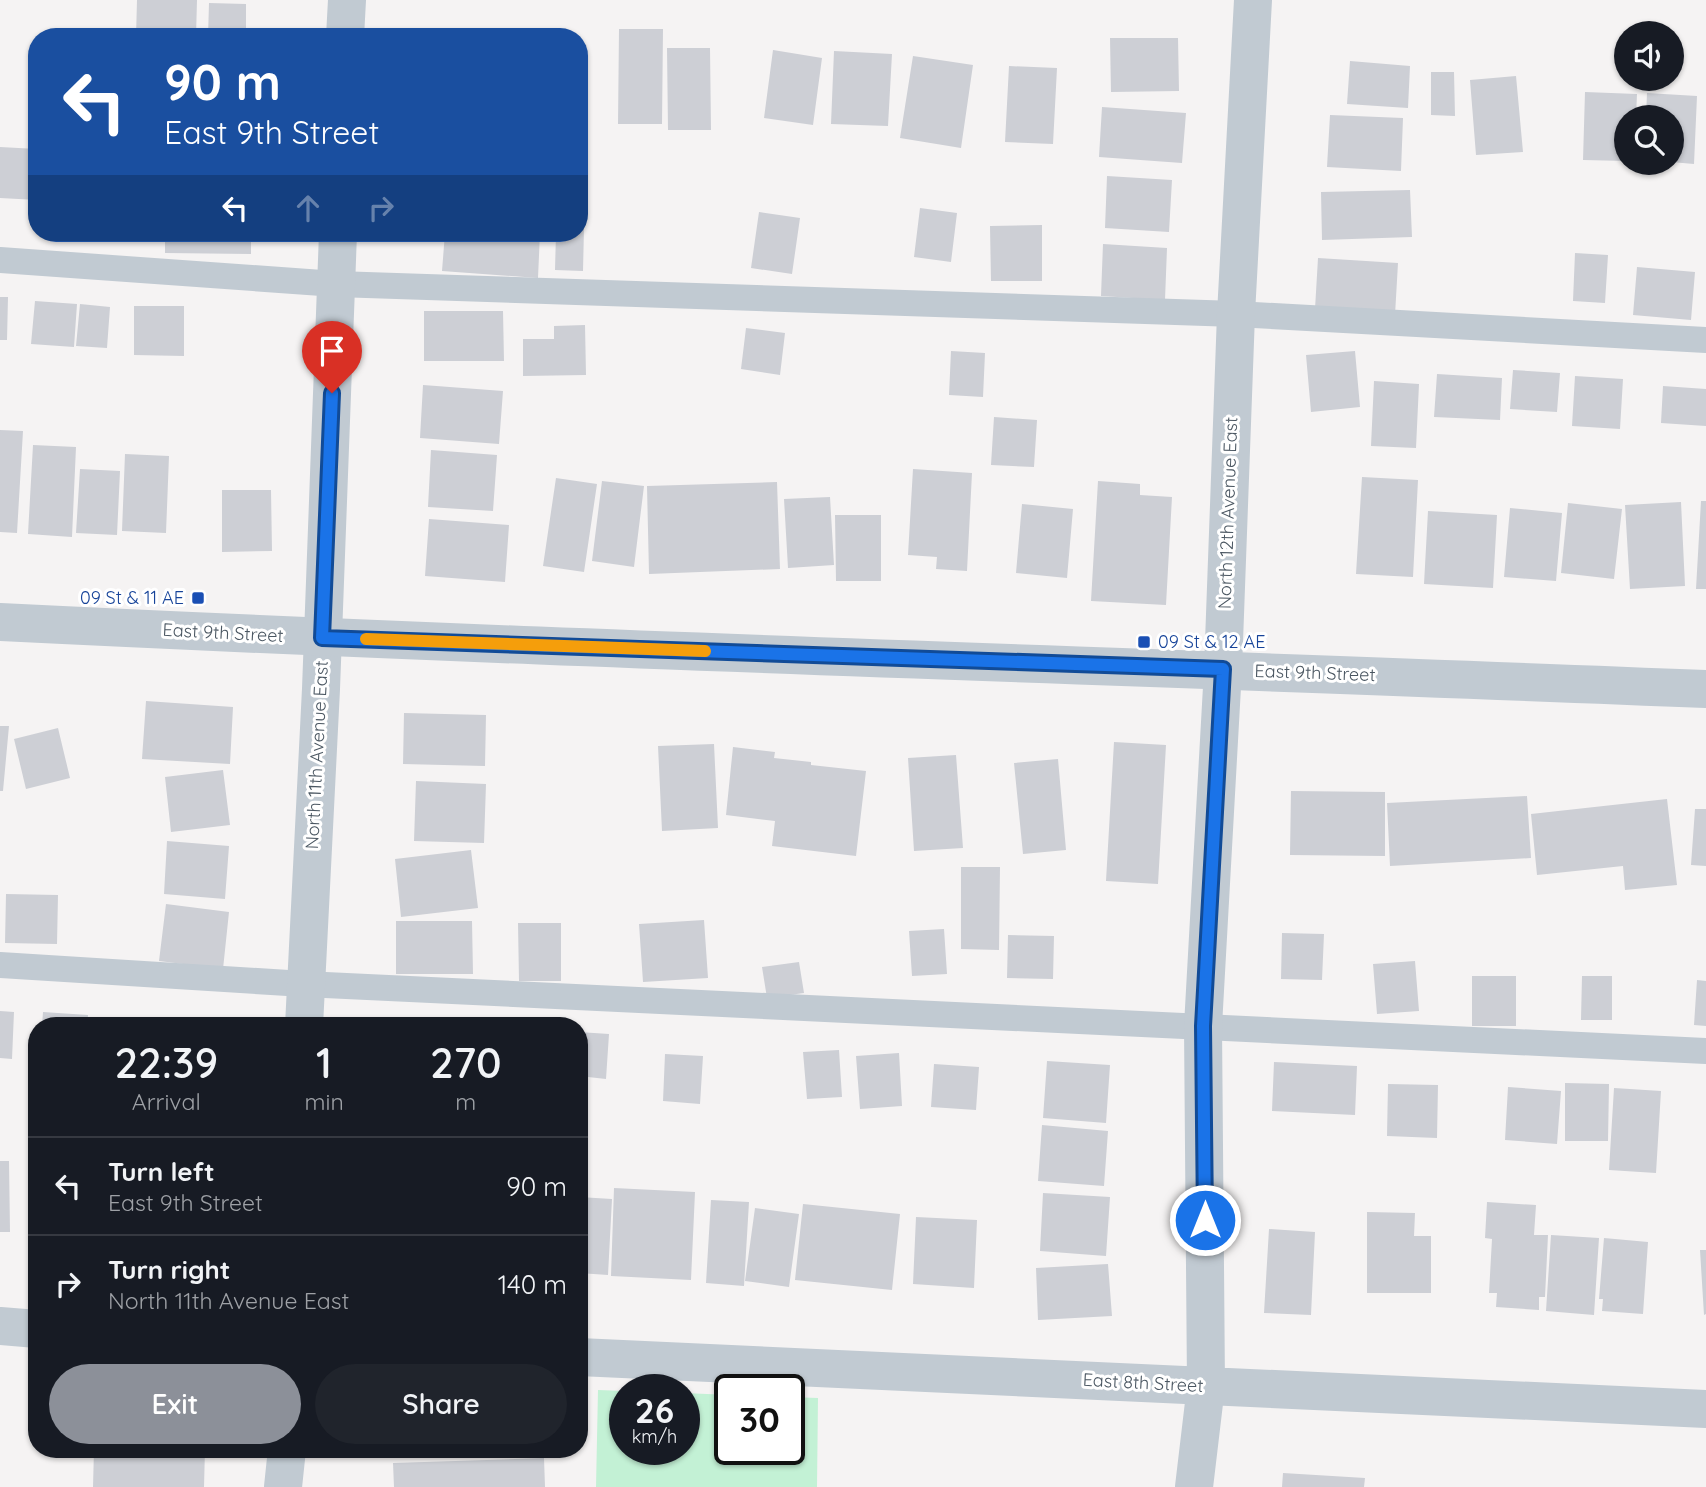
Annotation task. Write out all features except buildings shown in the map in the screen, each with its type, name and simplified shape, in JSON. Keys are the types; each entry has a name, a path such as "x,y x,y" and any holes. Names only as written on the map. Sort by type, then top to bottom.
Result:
{"street":[{"path":"345,28 347,0"},
{"name":"North 12th Avenue East","path":"1194,1487 1206,1386 1203,1026 1223,669 1236,314 1253,0"},
{"name":"North 11th Avenue East","path":"304,1017 321,689 338,242"},
{"name":"East 9th Street","path":"0,622 322,638 1223,669 1706,689"},
{"path":"0,1326 28,1328"},
{"name":"East 8th Street","path":"588,1357 1706,1409"},
{"path":"283,1487 286,1458"}],"lane":[{"path":"0,260 336,284 1236,314 1706,340"},
{"path":"0,965 304,984 1706,1051"}],"green space":[{"path":"598,1390 609,1390 609,1465 700,1465 700,1394 714,1394 714,1465 805,1465 805,1398 818,1398 817,1487 596,1487"}],"slow traffic":[{"path":"366,639 705,651"}],"place":[{"name":"09 St & 11 AE","path":"198,598"},
{"name":"09 St & 12 AE","path":"1144,642"}],"route":[{"path":"332,393 322,638 1223,669 1203,1026 1205,1220"}]}
